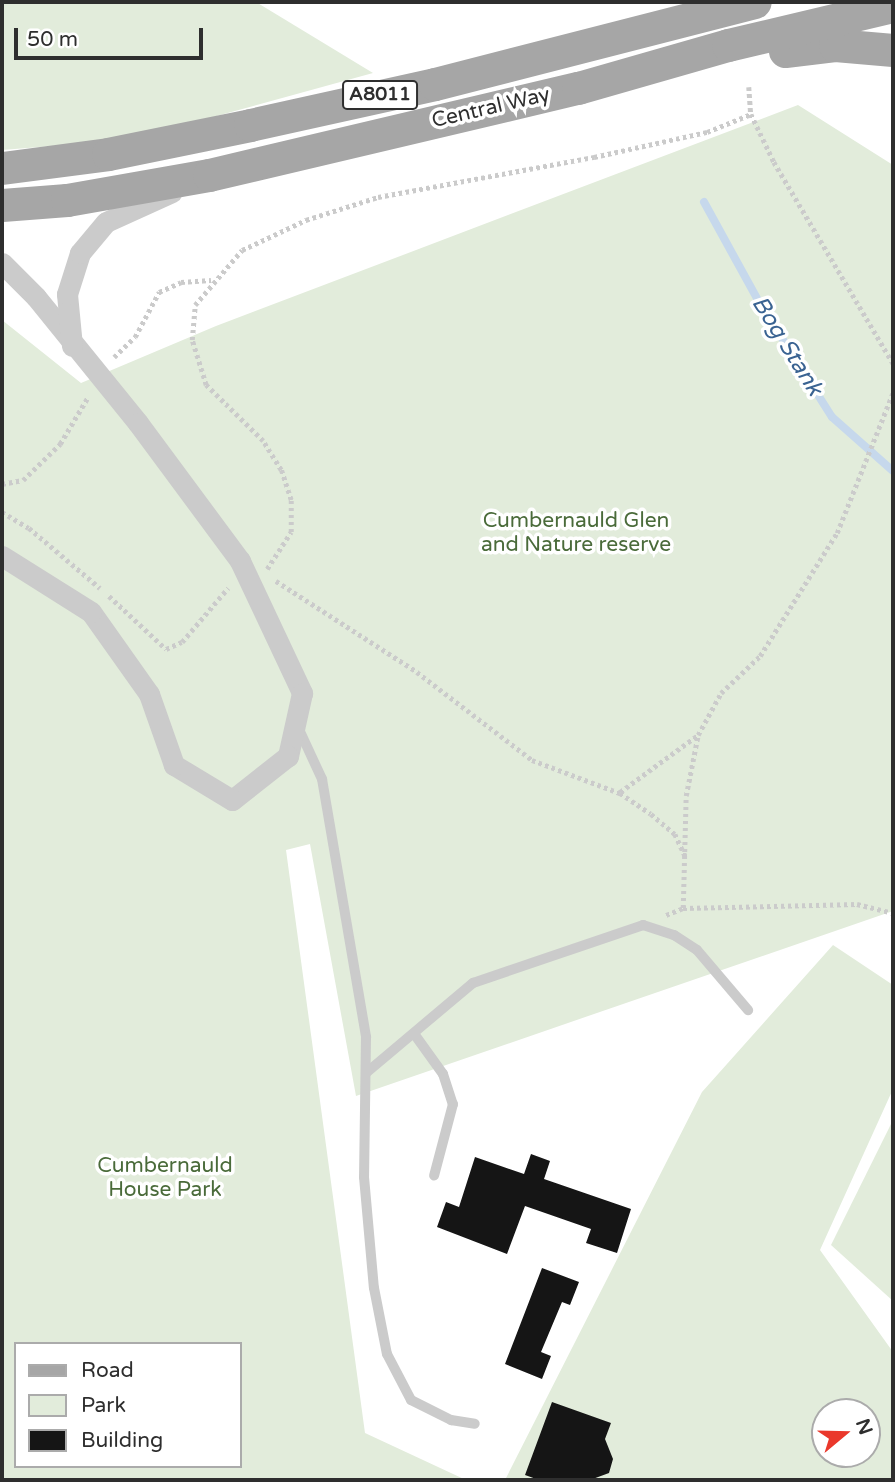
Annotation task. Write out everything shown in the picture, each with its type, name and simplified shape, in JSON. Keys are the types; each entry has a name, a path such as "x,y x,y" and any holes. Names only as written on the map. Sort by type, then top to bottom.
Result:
{"main road":[{"name":"Central Way","path":"2,169 167,143 447,81 755,2"},
{"name":"Central Way","path":"2,205 68,200 209,175 578,88 728,45 893,6"},
{"path":"578,88 813,46 870,45 893,50"}],"street":[{"path":"72,346 67,295 80,253 106,222 209,175"},
{"path":"2,262 36,297 72,346 138,423 244,569 303,694 288,756 232,800 174,765 149,694 91,612 2,556"}],"lane":[{"path":"296,723 322,779 366,1037 364,1177 374,1288 387,1354 411,1400 451,1420 475,1424"},
{"path":"366,1073 415,1035 473,983 643,925 674,935 697,950 748,1010"},
{"path":"415,1035 443,1074 453,1104 434,1176"}],"path":[{"path":"749,87 751,114 774,162 893,363"},
{"path":"686,859 675,834 620,793 532,760 362,633 264,575 291,532 291,500 281,470 263,441 205,385 192,340 195,305 212,281 242,250 306,220 378,197 594,157 707,132 751,114"},
{"path":"2,484 23,480 60,444 96,374 135,337 159,292 181,282 212,281"},
{"path":"683,908 686,796 698,735 721,693 760,656 837,533 893,392"},
{"path":"2,512 29,528 166,649 181,642 244,569"},
{"path":"620,793 698,735"},
{"path":"643,925 683,908 857,904 893,913"}],"green space":[{"path":"2,2 256,2 373,73 129,140 2,150"},
{"name":"Cumbernauld Glen and Nature reserve","path":"798,105 893,165 893,911 356,1096 310,844 286,850 365,1433 466,1480 2,1480 2,320 81,383 216,326"},
{"path":"833,945 893,985 893,1089 820,1250 893,1352 893,1480 505,1480 702,1092"},
{"path":"893,1120 893,1301 831,1245"}],"building":[{"path":"531,1154 550,1161 544,1179 631,1209 617,1253 586,1243 591,1229 525,1206 507,1254 437,1227 446,1202 459,1207 475,1157 524,1174"},
{"path":"542,1268 579,1282 570,1305 562,1302 541,1352 551,1356 542,1379 505,1364"},
{"path":"552,1402 611,1423 605,1439 613,1459 609,1473 590,1480 539,1480 525,1475"}],"waterway":[{"name":"Bog Stank","path":"704,202 759,302 832,417 893,471"}],"park label":[{"name":"Cumbernauld House Park","path":"165,1178"}]}
